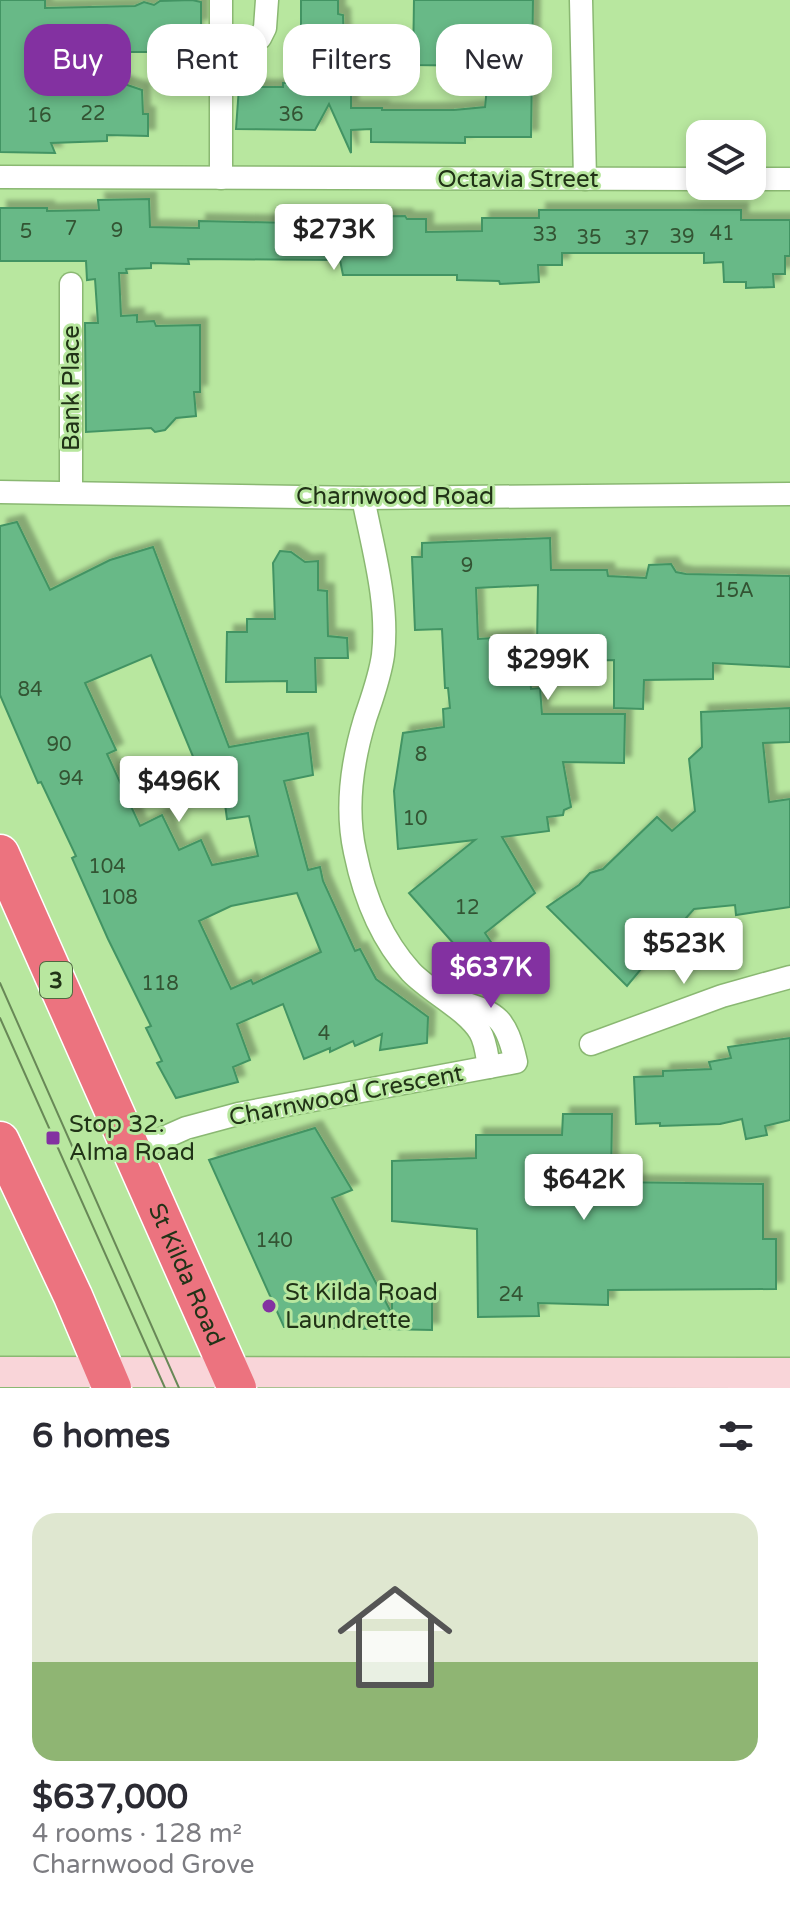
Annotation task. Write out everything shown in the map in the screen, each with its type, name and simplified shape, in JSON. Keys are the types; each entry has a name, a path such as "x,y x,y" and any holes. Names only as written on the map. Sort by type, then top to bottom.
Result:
{"highway":[{"name":"St Kilda Road","path":"0,854 234,1381"},
{"path":"0,1141 73,1296 108,1380"}],"street":[{"path":"221,0 221,24"},
{"path":"265,24 267,0"},
{"path":"581,0 585,179"},
{"path":"221,96 221,178"},
{"name":"Octavia Street","path":"0,177 686,179"},
{"path":"766,179 790,179"},
{"name":"Bank Place","path":"71,284 71,492"},
{"name":"Charnwood Road","path":"0,492 363,498 790,494"},
{"path":"363,498 378,573 385,633 383,657 356,750 351,786 350,817 362,885 376,920 412,973 479,1030 489,1067"},
{"path":"591,1044 722,996 790,977"},
{"name":"Charnwood Crescent","path":"134,1151 186,1128 238,1114 516,1062 505,1026 497,1017 476,1005 452,999 432,989"},
{"path":"0,1372 108,1380 234,1381 790,1373"}],"building":[{"path":"0,0 45,0 45,8 135,6 144,2 154,5 160,1 201,2 201,24 147,24 147,52 131,52 131,24 24,24 24,96 131,96 131,86 142,90 143,114 148,114 148,136 107,135 107,141 51,143 55,153 0,152"},
{"path":"301,0 338,0 338,14 343,15 343,24 301,24"},
{"path":"414,0 533,0 533,24 436,24 436,65 420,65 420,24 414,24"},
{"path":"267,87 283,87 283,96 351,96 351,108 382,110 454,110 485,107 486,96 532,96 531,137 465,137 465,143 371,142 371,129 351,130 351,153 329,104 315,130 236,129 238,96 267,96"},
{"path":"149,199 150,227 199,228 199,221 293,223 292,217 405,216 407,219 426,219 426,232 482,231 482,218 539,218 539,210 741,210 741,220 790,220 790,256 785,256 785,274 773,274 774,287 746,288 746,282 724,282 723,262 704,263 704,253 562,253 562,265 538,265 539,282 500,284 499,281 457,280 457,275 343,275 340,260 188,259 189,264 151,263 151,268 126,269 127,273 119,273 121,316 137,315 137,322 154,321 156,326 200,325 200,392 194,392 196,416 176,418 165,430 155,432 151,428 86,432 85,323 98,323 95,279 87,280 86,261 0,261 0,208 99,210 98,200"},
{"path":"17,522 50,590 110,560 153,547 229,747 308,733 313,775 284,781 308,870 320,867 323,881 355,951 360,949 376,979 428,1017 427,1043 380,1050 382,1034 355,1046 353,1041 304,1059 283,1004 237,1024 250,1060 233,1067 238,1082 176,1098 157,1063 162,1061 146,1028 151,1026 108,939 72,858 76,856 41,782 38,783 0,695 0,526","holes":["151,655 201,776 221,774 227,819 249,816 258,856 212,865 201,840 179,850 162,815 140,826 107,754 116,750 85,683","297,893 321,952 253,984 251,980 231,989 199,921 231,906"]},
{"path":"550,538 551,570 607,570 608,576 646,578 649,565 671,564 676,572 686,574 790,576 790,667 713,663 713,679 644,680 643,709 614,708 614,660 580,661 581,652 574,653 573,646 537,646 538,585 476,588 478,639 527,636 531,689 540,688 542,714 625,714 624,763 563,762 571,807 564,810 563,815 547,817 549,831 502,837 535,893 485,933 491,942 469,961 409,893 475,840 398,849 394,791 403,733 444,727 443,709 450,708 448,688 445,688 442,629 415,630 412,557 422,557 422,543"},
{"path":"280,551 291,552 305,562 318,561 318,590 327,591 328,636 347,638 348,658 315,658 316,692 287,692 287,681 226,682 227,632 247,632 247,619 275,619 273,563"},
{"path":"790,708 790,742 763,743 769,802 790,799 790,907 736,915 735,905 694,909 671,935 654,934 655,962 649,969 641,969 627,986 547,907 579,885 590,873 603,869 657,817 672,831 695,811 689,759 702,747 701,712"},
{"path":"790,1038 790,1120 765,1126 767,1135 746,1139 742,1119 720,1124 636,1124 634,1077 663,1076 663,1071 711,1069 709,1062 731,1058 728,1047"},
{"path":"563,1114 612,1114 611,1182 763,1184 763,1239 776,1239 776,1289 608,1290 608,1305 538,1303 539,1316 478,1317 477,1229 392,1221 392,1161 476,1158 476,1135 562,1135"},
{"path":"315,1128 352,1190 332,1198 392,1314 392,1298 432,1299 432,1330 284,1327 209,1160"}],"tram line":[{"path":"0,983 179,1388"},
{"path":"0,1018 165,1388"}],"place":[{"name":"Stop 32: Alma Road","path":"53,1138"},
{"name":"St Kilda Road Laundrette","path":"269,1306"}]}
